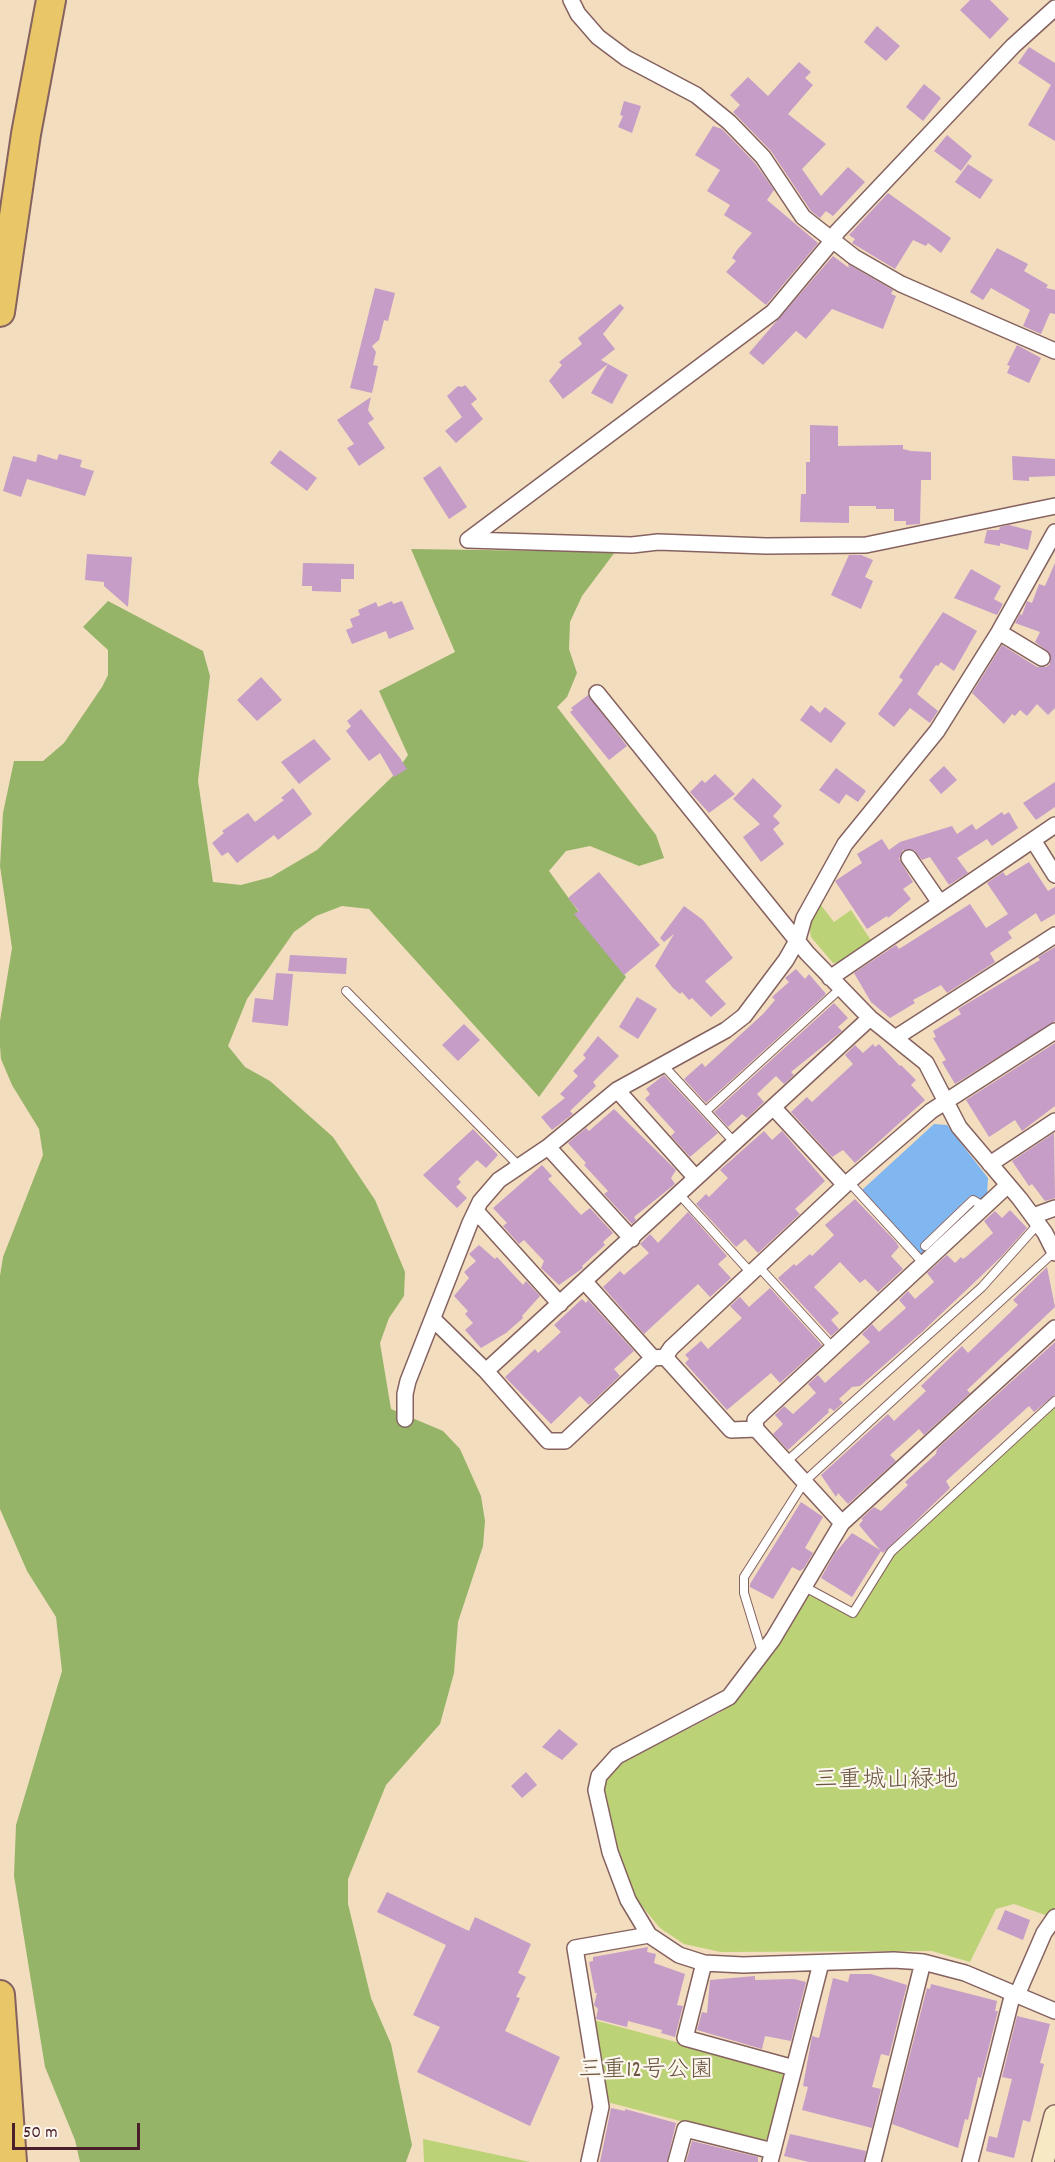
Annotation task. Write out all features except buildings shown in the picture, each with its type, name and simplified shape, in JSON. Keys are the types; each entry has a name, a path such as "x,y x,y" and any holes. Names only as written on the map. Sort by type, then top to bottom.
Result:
{"highway":[{"path":"0,312 26,134 51,0"},
{"path":"0,1995 12,2162"}],"street":[{"path":"571,0 578,14 598,37 626,58 696,95 729,122 763,157 803,217 854,257 893,280 1055,351"},
{"path":"1055,8 989,71 837,232 833,240 773,312 468,540 766,546 866,545 1055,506"},
{"path":"405,1419 405,1394 408,1382 476,1211 499,1180 548,1147 617,1090 726,1030 744,1016 762,994 798,939 804,918 845,844 937,731 1051,552 1055,532"},
{"path":"999,632 1042,658"},
{"path":"597,693 835,983 870,1018 926,1063 959,1127 1036,1219 1055,1252"},
{"path":"835,983 940,903 1055,825"},
{"path":"1033,840 1055,875"},
{"path":"909,858 940,903"},
{"path":"895,1038 1055,935"},
{"path":"486,1371 870,1018"},
{"path":"434,1320 486,1371 548,1440 565,1441 671,1348 847,1184 931,1111 1055,1031"},
{"path":"617,1090 696,1178"},
{"path":"773,1107 847,1184"},
{"path":"990,1164 1055,1121"},
{"path":"548,1147 632,1239"},
{"path":"842,1523 756,1429 755,1420 1008,1185"},
{"path":"1036,1219 1055,1208"},
{"path":"476,1211 560,1304"},
{"path":"585,1282 731,1430 756,1429"},
{"path":"1055,1328 842,1523 763,1653 729,1697 617,1756 599,1776 596,1790 610,1852 628,1900 649,1935 679,1955 704,1963 894,1960 923,1962 965,1973 1055,2011"},
{"path":"970,2162 1015,1994 1044,1934 1055,1917"},
{"path":"589,2162 601,2107 575,1948 649,1935"},
{"path":"676,2162 685,2129 772,2156 821,1962"},
{"path":"873,2162 923,1962"},
{"path":"704,1963 685,2038 794,2068"},
{"path":"1043,2162 1055,2116"}],"lane":[{"path":"706,1111 835,983"},
{"path":"346,991 519,1166"},
{"path":"662,1064 735,1143"},
{"path":"847,1184 924,1264"},
{"path":"679,1194 833,1348"},
{"path":"925,1246 973,1200 985,1207"},
{"path":"786,1462 982,1287 1036,1219"},
{"path":"763,1653 744,1593 744,1577 805,1481 1055,1252"},
{"path":"805,1587 853,1613 891,1552 1055,1401"}],"green space":[{"path":"411,549 615,552 582,596 570,622 569,649 577,673 567,697 557,707 656,835 664,858 639,866 590,846 566,851 549,871 626,977 539,1097 369,909 342,906 316,916 294,932 247,999 228,1046 245,1067 270,1081 333,1137 375,1200 405,1272 404,1296 389,1318 380,1343 391,1409 443,1431 460,1449 481,1496 485,1521 483,1546 458,1622 454,1673 440,1724 386,1785 348,1879 348,1904 371,1998 391,2044 412,2145 406,2162 80,2162 75,2140 45,2067 14,1876 16,1825 62,1671 56,1617 27,1571 0,1509 0,1276 3,1257 43,1155 39,1129 12,1085 1,1059 0,1021 12,948 0,866 3,813 14,761 43,761 64,743 108,675 108,650 83,627 108,601 203,651 210,676 198,781 213,882 241,885 271,877 317,850 394,775 408,755 379,691 455,652"},
{"path":"820,904 834,922 851,910 872,942 842,962 833,963 811,937 809,923"},
{"name":"三重城山緑地","path":"1055,1406 1055,1907 1048,1916 1014,1904 996,1909 970,1962 932,1951 721,1952 684,1944 660,1928 636,1899 621,1858 605,1792 605,1784 612,1772 624,1762 734,1703 776,1649 810,1593 854,1618 895,1553"},
{"name":"三重12号公園","path":"594,2020 780,2070 784,2077 770,2137 761,2142 607,2102"},
{"path":"423,2139 530,2162 424,2162"}],"water":[{"path":"934,1124 947,1125 988,1178 987,1195 980,1201 970,1196 922,1243 928,1250 921,1256 862,1190"}]}
